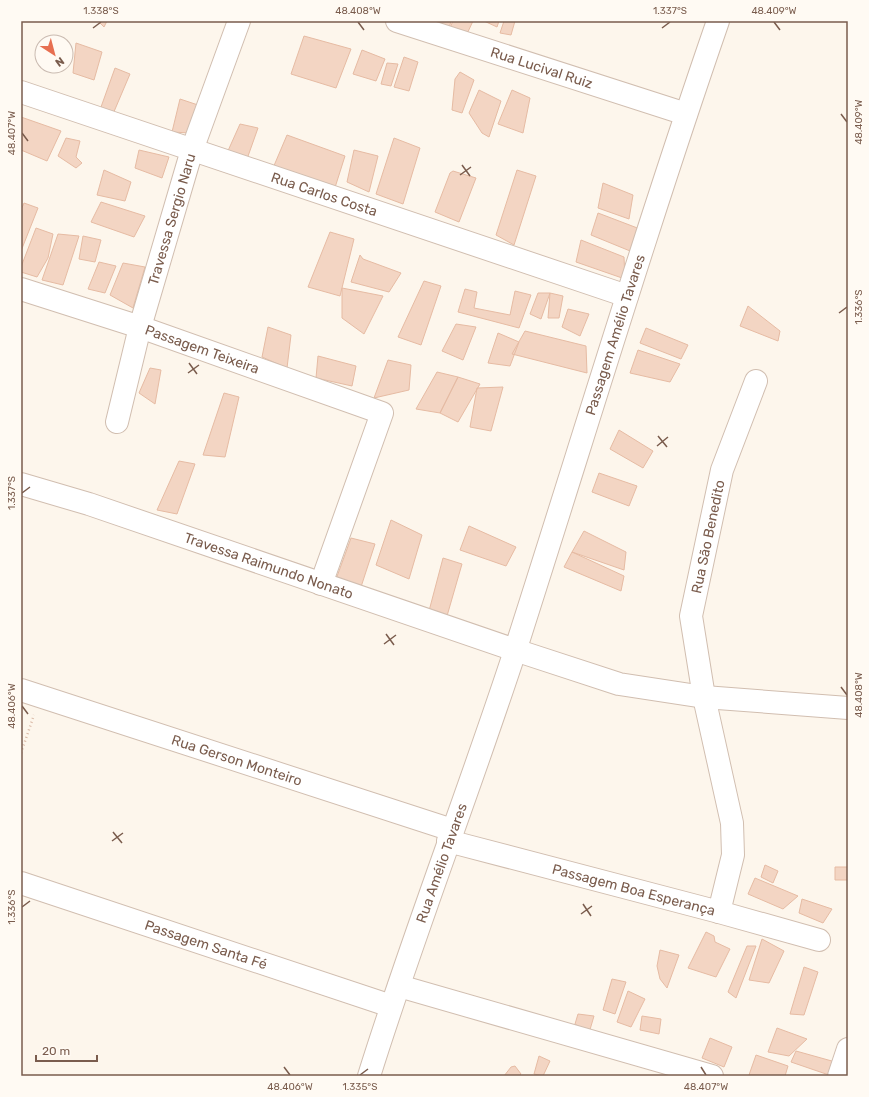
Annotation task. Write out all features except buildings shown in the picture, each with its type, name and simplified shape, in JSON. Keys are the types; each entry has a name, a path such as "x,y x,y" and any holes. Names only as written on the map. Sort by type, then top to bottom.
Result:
{"street":[{"name":"Travessa Sergio Naru","path":"117,422 140,326 192,150 239,21"},
{"name":"Rua Lucival Ruiz","path":"397,21 686,114"},
{"name":"Passagem Amélio Tavares","path":"515,650 626,296 718,21"},
{"name":"Rua Carlos Costa","path":"21,92 626,296"},
{"name":"Passagem Teixeira","path":"21,289 140,326 382,413 322,584"},
{"name":"Rua São Benedito","path":"719,912 733,855 732,823 704,697 691,616 722,470 756,381"},
{"name":"Travessa Raimundo Nonato","path":"21,484 89,504 515,650 619,684 704,697 848,708"},
{"name":"Rua Amélio Tavares","path":"369,1076 391,1006 515,650"},
{"name":"Rua Gerson Monteiro","path":"31,693 450,836"},
{"name":"Passagem Boa Esperança","path":"450,836 819,940"},
{"name":"Passagem Santa Fé","path":"21,883 391,1006"},
{"path":"399,986 712,1076"},
{"path":"839,1076 848,1049"}],"path":[{"path":"21,753 31,693"}]}
